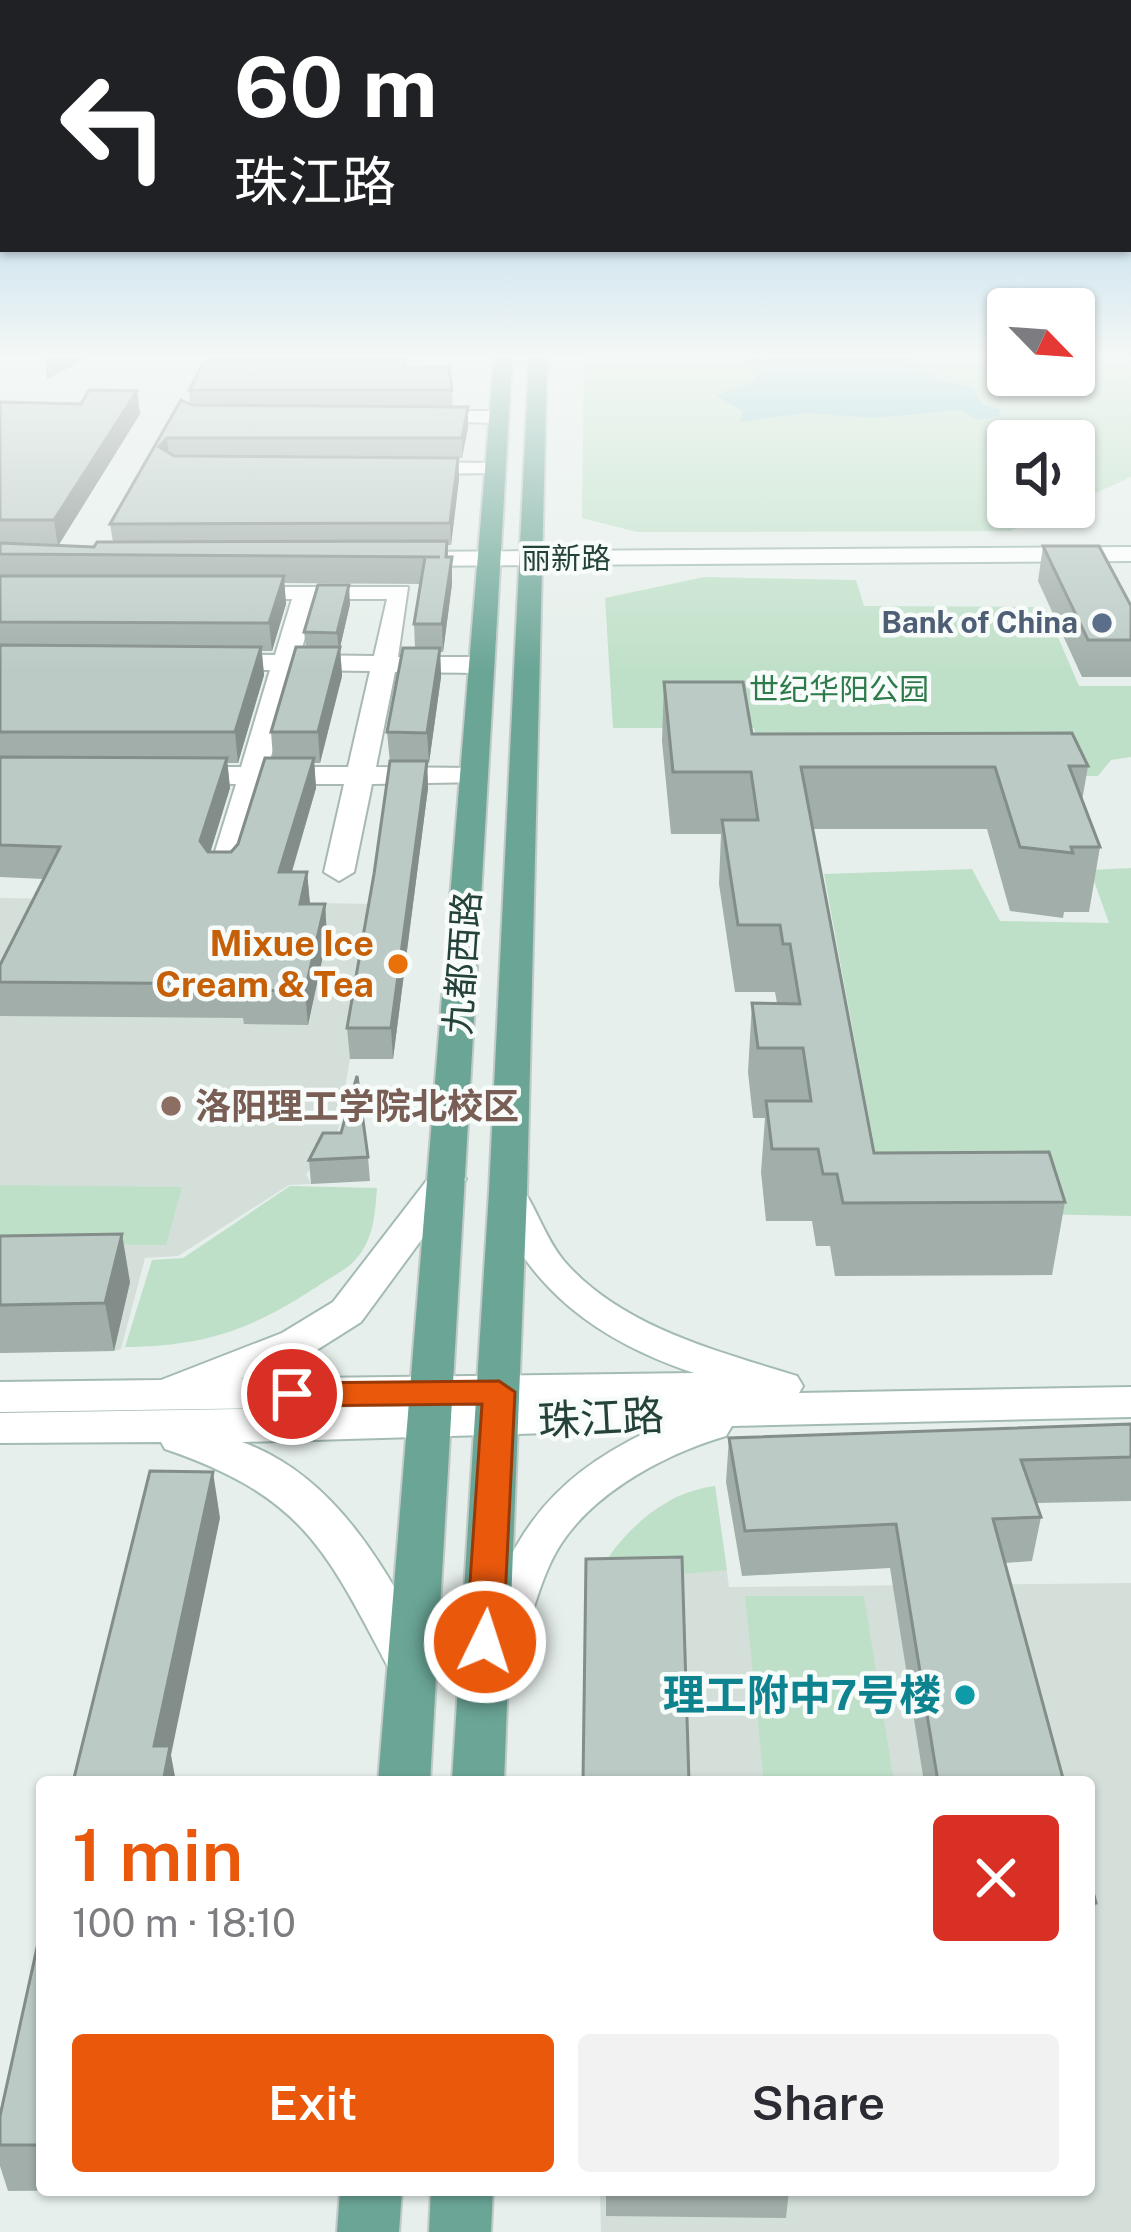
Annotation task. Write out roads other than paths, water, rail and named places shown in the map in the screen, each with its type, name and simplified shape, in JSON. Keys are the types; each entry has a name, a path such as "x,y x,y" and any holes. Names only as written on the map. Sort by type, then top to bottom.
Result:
{"main road":[{"name":"九都西路","path":"404,1776 494,463"},
{"name":"九都西路","path":"478,1776 499,1408 534,463"},
{"path":"388,468 494,469"},
{"name":"丽新路","path":"530,554 1131,543"},
{"name":"丽新路","path":"374,554 1131,554"},
{"path":"213,592 400,592 339,872"},
{"path":"223,874 306,592"},
{"path":"185,662 481,665"},
{"path":"164,775 474,776"},
{"path":"155,1413 297,1343 347,1312 447,1180"},
{"path":"508,1192 520,1233 564,1288 639,1336 786,1397"},
{"name":"珠江路","path":"0,1428 155,1413 499,1408 1131,1377"},
{"name":"珠江路","path":"0,1397 155,1413"},
{"path":"482,1686 534,1547 601,1478 651,1447 786,1397"},
{"name":"珠江路","path":"786,1397 1131,1402"},
{"path":"155,1413 253,1463 292,1491 341,1540 413,1668"},
{"path":"368,2232 371,2196"},
{"path":"460,2232 462,2196"}],"place":[{"name":"Bank of China","path":"1102,623"},
{"name":"Mixue Ice Cream & Tea","path":"398,964"},
{"name":"洛阳理工学院北校区","path":"171,1106"},
{"name":"理工附中7号楼","path":"965,1695"}],"park label":[{"name":"世纪华阳公园","path":"839,690"}]}
